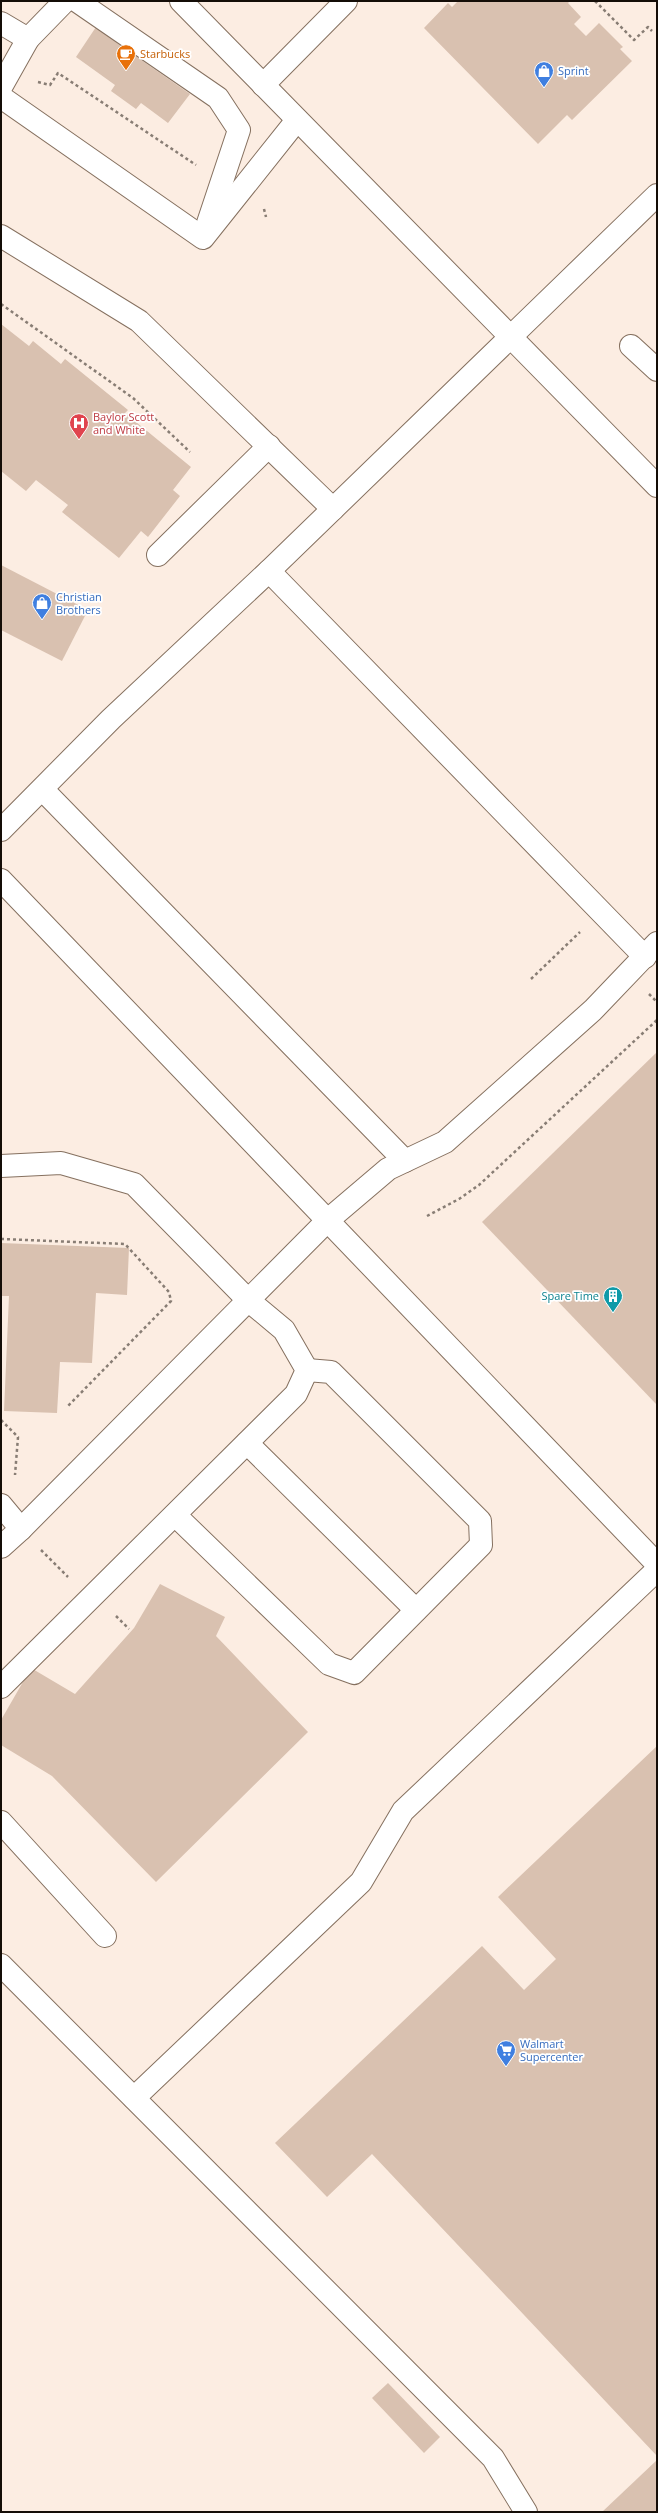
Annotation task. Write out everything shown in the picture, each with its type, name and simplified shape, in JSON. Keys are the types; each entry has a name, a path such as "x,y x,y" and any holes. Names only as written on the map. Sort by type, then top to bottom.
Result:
{"lane":[{"path":"1,87 28,39 65,1"},
{"path":"77,1 218,98 239,130 203,238"},
{"path":"181,1 657,486"},
{"path":"263,85 346,1"},
{"path":"1,23 28,39"},
{"path":"1,97 203,238"},
{"path":"203,238 297,120"},
{"path":"1,830 43,790 111,719 269,571 657,195"},
{"path":"1,236 139,321 332,509"},
{"path":"631,346 657,370"},
{"path":"158,555 269,446"},
{"path":"1,1547 21,1529 328,1220 388,1169 445,1142 593,1010 651,950 269,571"},
{"path":"43,790 405,1161"},
{"path":"1,880 657,1564"},
{"path":"1,1166 61,1163 134,1184 248,1300 284,1330 307,1370"},
{"path":"1,1687 296,1394 307,1370"},
{"path":"175,1515 329,1664 354,1673 481,1545 480,1521 331,1372 307,1370"},
{"path":"247,1443 416,1610"},
{"path":"1,1505 21,1529"},
{"path":"134,2098 361,1882 403,1811 657,1570"},
{"path":"1,1822 105,1936"},
{"path":"1,1964 493,2458 526,2512"}],"path":[{"path":"595,1 634,40 648,27 652,31"},
{"path":"34,81 50,85 58,73 198,166"},
{"path":"1,304 133,398 190,452"},
{"path":"531,979 582,930"},
{"path":"427,1216 459,1199 479,1185 657,1020"},
{"path":"1,1239 125,1244 169,1292 171,1300 66,1406"},
{"path":"1,1420 18,1437 15,1475"},
{"path":"40,1549 70,1579"},
{"path":"115,1614 129,1629"}],"building":[{"name":"Sprint","path":"458,1 570,1 568,3 581,17 574,24 586,36 599,23 623,47 620,49 632,61 572,120 567,115 538,144 424,28 448,3 452,7"},
{"name":"Starbucks","path":"96,27 121,46 124,41 138,50 134,55 190,94 168,123 141,103 136,109 111,91 115,85 76,57"},
{"name":"Baylor Scott and White","path":"1,324 29,346 33,341 61,364 65,359 128,410 125,413 191,467 173,490 180,496 148,537 141,531 119,558 62,512 68,505 36,480 26,491 1,471"},
{"name":"Christian Brothers","path":"1,565 88,610 62,661 1,630"},
{"name":"Spare Time","path":"657,1052 657,1405 482,1222"},
{"path":"1,1243 129,1248 127,1295 96,1293 92,1363 60,1362 57,1413 4,1411 9,1296 1,1296"},
{"path":"160,1584 225,1617 216,1636 308,1732 156,1882 52,1776 1,1745 1,1720 31,1668 75,1694 134,1628"},
{"name":"Walmart Supercenter","path":"657,1746 657,2456 372,2154 327,2197 275,2143 482,1946 524,1990 556,1959 498,1897"},
{"path":"388,2383 440,2437 424,2453 372,2398"},
{"path":"657,2460 657,2512 602,2512"}],"place":[{"name":"Starbucks","path":"126,71"},
{"name":"Sprint","path":"544,88"},
{"name":"Baylor Scott and White","path":"79,440"},
{"name":"Christian Brothers","path":"42,620"},
{"name":"Spare Time","path":"613,1313"},
{"name":"Walmart Supercenter","path":"506,2067"}]}
